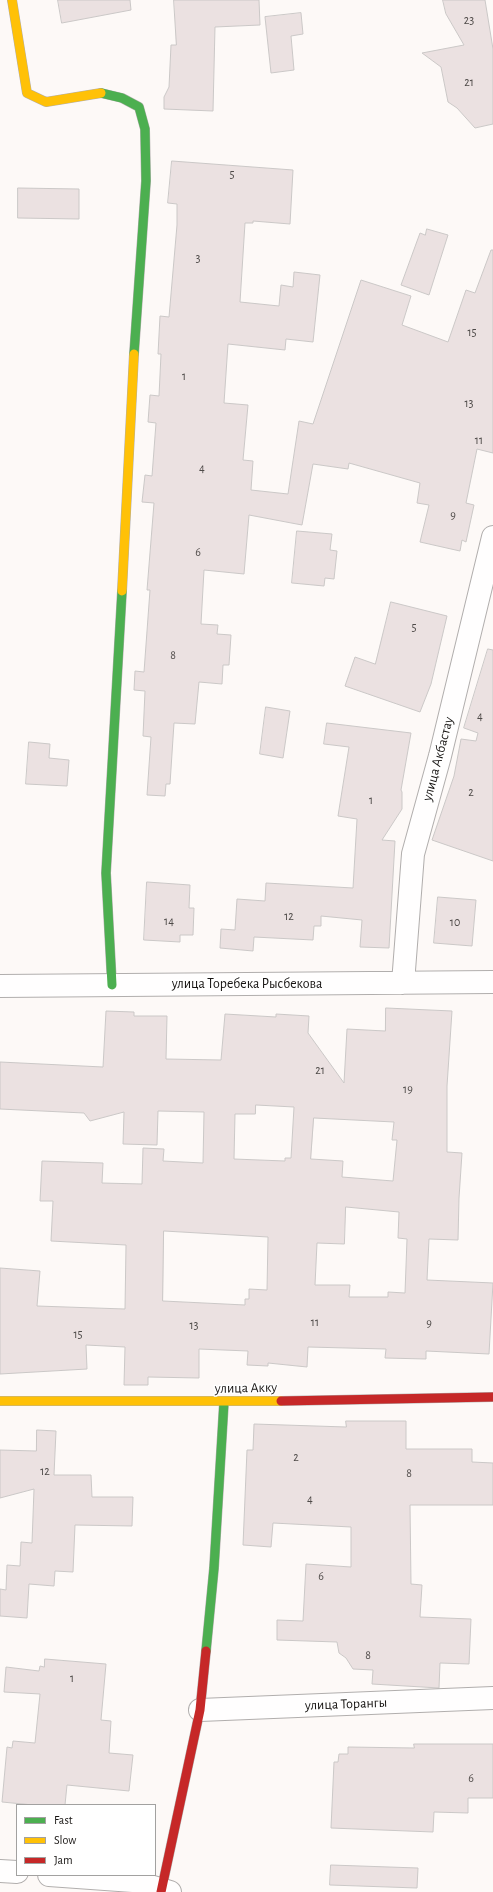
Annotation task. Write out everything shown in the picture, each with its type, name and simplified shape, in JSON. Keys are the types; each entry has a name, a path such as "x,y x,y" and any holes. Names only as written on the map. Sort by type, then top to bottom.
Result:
{"street":[{"path":"12,0 27,93 46,102 98,92 122,98 138,107 145,129 146,181 133,371 116,721 106,872 112,985"},
{"name":"улица Акбастау","path":"403,983 412,854 440,756 493,537"},
{"name":"улица Торебека Рысбекова","path":"0,986 493,982"},
{"name":"улица Акку","path":"0,1401 224,1402 493,1397"},
{"path":"63,1876 133,1881 164,1892 200,1710 214,1568 224,1402"},
{"name":"улица Торангы","path":"200,1710 493,1698"},
{"path":"0,1871 16,1872"}],"building":[{"path":"58,0 130,0 131,10 62,23"},
{"path":"174,0 259,0 260,25 215,27 213,111 164,109 164,97 169,87 171,45 176,45"},
{"path":"443,0 485,0 493,49 493,124 475,128 457,108 448,102 441,67 422,53 464,45 446,14"},
{"path":"301,13 303,34 291,36 294,70 271,73 265,17"},
{"path":"172,161 293,170 290,224 253,221 253,223 245,223 240,302 279,306 281,285 293,287 294,272 320,275 313,342 286,339 285,350 228,344 224,403 248,405 243,460 253,461 251,490 288,494 299,421 313,424 361,280 411,296 402,325 448,342 466,290 475,293 491,250 493,250 493,453 477,449 466,503 474,505 466,542 462,540 460,551 420,542 429,505 417,503 420,483 349,463 348,469 313,464 302,525 249,515 244,574 204,570 201,624 218,625 217,634 231,635 229,665 223,665 222,684 199,682 195,724 174,723 170,784 166,784 165,796 147,795 151,737 143,736 145,691 134,690 135,671 144,672 150,590 147,590 154,503 142,502 145,475 152,476 156,423 148,422 150,395 159,396 161,354 158,354 160,316 169,317 177,225 177,204 168,203"},
{"path":"18,188 79,189 79,219 18,218"},
{"path":"427,229 448,235 429,295 401,285 420,233 425,235"},
{"path":"297,531 332,534 330,550 337,551 334,579 325,578 324,586 292,583"},
{"path":"391,602 447,616 431,684 420,712 345,686 355,657 375,664"},
{"path":"488,649 493,650 493,861 432,840 454,776 461,739 476,741 478,733 464,728"},
{"path":"266,707 290,711 283,758 260,754"},
{"path":"327,723 411,733 401,790 402,809 382,840 395,841 389,948 360,947 362,920 321,916 321,926 314,926 313,940 254,937 253,951 220,948 221,929 235,930 237,899 265,901 266,883 353,888 357,819 338,816 349,747 324,744"},
{"path":"29,742 50,744 49,758 69,760 67,786 26,784"},
{"path":"147,882 190,885 189,908 194,908 193,935 180,935 180,942 144,940"},
{"path":"438,897 476,900 472,946 434,943"},
{"path":"386,1008 452,1011 447,1086 447,1152 462,1153 458,1240 429,1239 427,1280 493,1283 489,1354 426,1351 426,1359 385,1358 386,1349 308,1347 307,1367 268,1363 268,1366 247,1365 248,1351 199,1349 199,1378 148,1377 148,1385 124,1385 125,1347 86,1345 87,1369 0,1374 0,1268 40,1271 37,1306 125,1309 126,1245 51,1241 53,1201 40,1201 42,1161 103,1163 102,1183 142,1184 143,1148 164,1149 163,1161 203,1163 204,1112 158,1111 157,1145 123,1144 124,1112 90,1121 84,1113 0,1109 0,1062 103,1067 106,1011 134,1012 134,1016 167,1016 166,1059 221,1060 225,1014 276,1017 276,1014 309,1016 308,1033 344,1083 347,1029 385,1031","holes":["256,1105 294,1107 291,1158 285,1158 285,1161 234,1159 235,1114 255,1114","314,1118 394,1122 392,1140 397,1140 393,1181 342,1177 343,1161 311,1159","346,1207 399,1212 398,1238 407,1239 405,1293 388,1292 388,1297 349,1297 350,1285 315,1285 317,1243 344,1244","164,1231 268,1237 267,1290 249,1289 249,1299 245,1299 245,1305 163,1301"]},
{"path":"346,1421 406,1421 406,1449 472,1449 472,1462 493,1463 493,1505 410,1505 411,1584 422,1585 420,1617 471,1619 469,1664 440,1663 439,1688 372,1684 373,1670 353,1669 346,1658 339,1653 337,1642 277,1640 277,1620 303,1621 306,1564 351,1567 351,1527 273,1523 271,1547 243,1545 247,1450 253,1450 254,1424 346,1427"},
{"path":"37,1430 56,1431 54,1475 91,1475 92,1497 133,1497 132,1526 75,1525 73,1572 55,1571 54,1586 29,1584 27,1618 0,1616 0,1589 6,1590 7,1565 20,1566 21,1542 32,1543 34,1489 0,1498 0,1450 36,1451"},
{"path":"45,1659 106,1664 101,1720 111,1721 109,1753 133,1755 129,1791 67,1785 65,1804 23,1804 2,1802 7,1747 12,1748 13,1741 35,1743 40,1694 4,1692 6,1667 39,1671 40,1666 44,1667"},
{"path":"414,1744 493,1744 493,1798 468,1798 468,1813 434,1812 433,1832 331,1828 334,1762 338,1762 339,1754 348,1754 348,1747 414,1748"},
{"path":"331,1865 418,1868 417,1888 330,1885"}],"traffic: fast":[{"path":"101,93 122,98 139,107 145,129 146,181 134,354"},
{"path":"112,985 106,873 122,591"},
{"path":"206,1651 214,1568 224,1402"}],"traffic: slow":[{"path":"12,0 27,93 46,102 101,93"},
{"path":"122,591 134,354"},
{"path":"0,1401 281,1401"}],"traffic: jam":[{"path":"281,1401 493,1397"},
{"path":"161,1892 200,1710 206,1651"}]}
